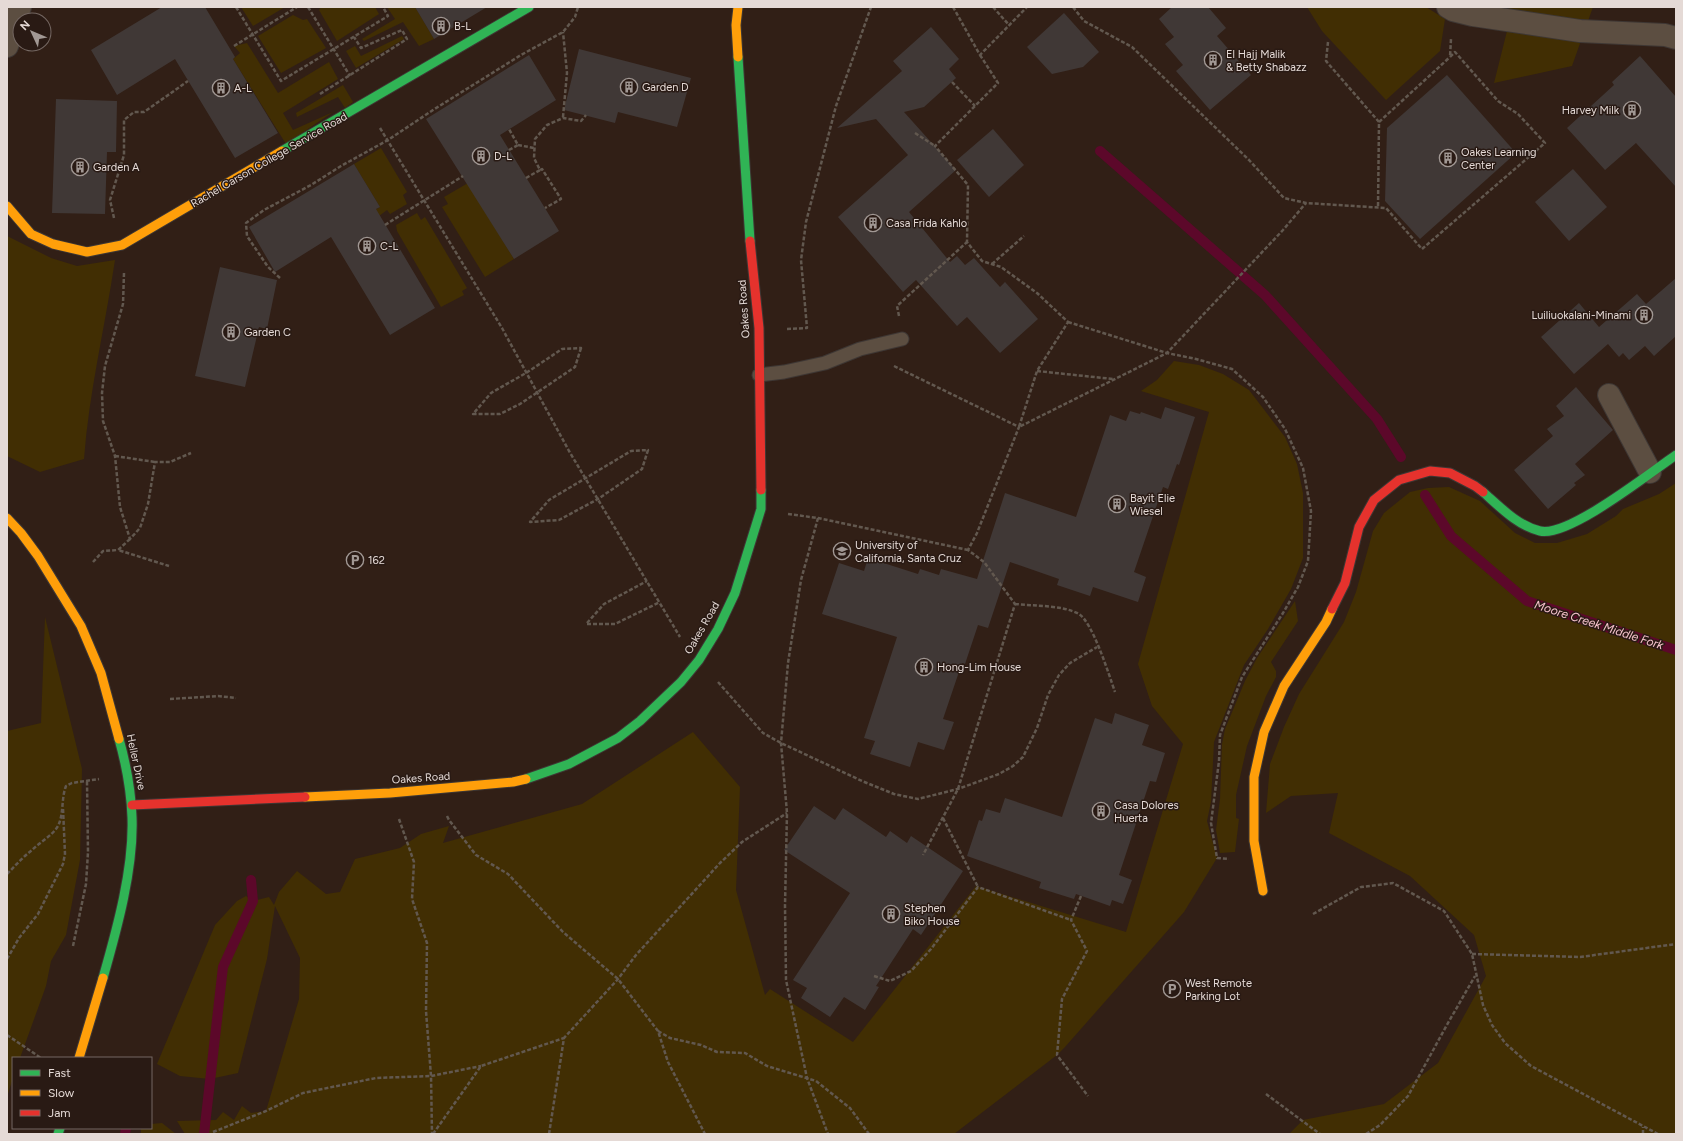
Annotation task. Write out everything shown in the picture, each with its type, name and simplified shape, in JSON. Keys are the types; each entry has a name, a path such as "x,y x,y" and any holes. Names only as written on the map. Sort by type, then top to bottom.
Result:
{"street":[{"path":"7,46 20,7"},
{"name":"Rachel Carson College Service Road","path":"7,206 31,234 53,244 87,252 122,245 529,7"},
{"name":"Oakes Road","path":"132,805 390,793 513,782 542,774 569,764 618,738 640,721 681,682 699,660 718,629 735,593 760,509 758,328 748,217 736,25 738,7"},
{"path":"1451,9 1474,15 1580,31 1665,35 1676,38"},
{"path":"1609,395 1650,472"},
{"path":"1263,891 1254,841 1254,777 1264,732 1284,686 1330,615 1345,583 1359,527 1374,500 1399,480 1430,472 1450,473 1475,486 1524,526 1542,532 1565,527 1590,515 1676,455"},
{"name":"Heller Drive","path":"7,518 21,532 47,568 77,617 94,655 110,705 129,774 132,805 132,832 123,894 100,988 79,1057"}],"lane":[{"path":"759,375 784,372 825,362 860,349 902,339"}],"path":[{"path":"236,7 281,82 388,16 383,7"},
{"path":"234,46 297,7"},
{"path":"308,7 338,57"},
{"path":"280,278 268,267 247,236 246,223 264,210 311,185 341,166 388,140 432,110 521,55 563,32 575,17 578,7"},
{"path":"784,329 807,328 801,260 806,222 836,106 871,7"},
{"path":"935,146 998,83 980,55 953,7"},
{"path":"993,7 1009,25"},
{"path":"980,55 1027,7"},
{"path":"1073,7 1084,21 1132,46 1249,160 1284,198 1306,203 1386,208 1422,249 1544,143 1518,114 1498,101 1455,52 1379,122"},
{"path":"1450,57 1451,9"},
{"path":"317,96 407,39 402,30 361,48 354,37"},
{"path":"562,118 567,73 563,32"},
{"path":"1328,42 1326,61 1379,122 1378,207"},
{"path":"130,539 120,507 115,456 103,420 102,393 105,366 123,304 124,258 110,200 124,155 124,120 134,112 144,112 188,81"},
{"path":"952,82 975,106"},
{"path":"545,208 561,200 542,169 540,170 534,158 535,140 547,125 562,118 581,121 586,115"},
{"path":"509,129 518,145"},
{"path":"916,133 935,146 968,185 967,242 982,261 1001,267 1037,293 1068,322 1167,353 1196,359 1232,370 1263,397 1285,429 1303,468 1311,511 1308,561 1298,587 1242,677 1220,735 1211,823 1217,858 1258,863"},
{"path":"388,140 498,322 586,479 648,581 682,641"},
{"path":"509,150 518,145 534,148"},
{"path":"526,178 540,170"},
{"path":"385,225 463,176"},
{"path":"1019,427 1167,353 1187,334 1306,203"},
{"path":"992,264 1024,236"},
{"path":"902,339 897,306 967,242"},
{"path":"968,550 977,533 1019,427 1037,371 1068,322"},
{"path":"581,348 575,367 537,393 500,414 473,414 491,393 526,373 562,349 581,348"},
{"path":"860,349 1019,427"},
{"path":"1037,371 1114,379"},
{"path":"648,450 642,470 598,499 559,520 530,522 549,500 631,451 648,450"},
{"path":"115,456 155,462 170,462 191,453"},
{"path":"118,550 140,528 148,504 155,462"},
{"path":"760,509 818,518 968,550 984,562 1015,604 1064,610 1080,615 1092,630 1097,647 1115,692"},
{"path":"818,518 801,580 788,663 782,743 787,812 785,906 786,980 807,1078 828,1134"},
{"path":"93,562 103,551 118,550 169,566"},
{"path":"648,581 604,604 587,624 615,624 660,602"},
{"path":"923,855 958,789 1015,604"},
{"path":"713,676 763,733 862,782 894,794 918,799 958,789 999,774 1014,766 1023,757 1037,728 1048,695 1059,675 1070,663 1097,647"},
{"path":"170,699 218,696 236,698"},
{"path":"7,959 19,938 38,914 63,864 65,854 63,808 66,786 72,783 103,778"},
{"path":"73,946 86,884 88,852 87,781"},
{"path":"438,789 449,820 476,856 508,874 563,932 618,979 658,1031 668,1062 705,1134"},
{"path":"390,793 414,862 412,899 427,943 426,1010 431,1076 433,1134"},
{"path":"7,874 58,826 63,808"},
{"path":"213,1132 266,1111 303,1092 376,1078 431,1076 480,1066 564,1038 618,979 636,955 720,863 742,842 787,812"},
{"path":"943,818 978,888 1071,920 1087,951 1062,999 1056,1055 1088,1096"},
{"path":"1313,914 1361,887 1393,883 1444,911 1472,954 1482,1005 1492,1025 1505,1042 1531,1066 1658,1134"},
{"path":"874,976 890,981 911,971 931,949 978,888"},
{"path":"1071,920 1081,896"},
{"path":"1472,954 1580,957 1676,944"},
{"path":"1366,1134 1380,1125 1408,1096 1476,976"},
{"path":"658,1031 670,1038 700,1045 717,1052 745,1053 766,1066 816,1081 850,1108 869,1134"},
{"path":"7,1035 40,1057"},
{"path":"549,1134 564,1038"},
{"path":"433,1134 480,1066"},
{"path":"1266,1094 1320,1134"},
{"path":"1643,1126 1643,1134"}],"shaded area":[{"name":"University of California, Santa Cruz","path":"7,7 1676,7 1676,1134 7,1134"},
{"path":"241,7 285,7 253,26"},
{"path":"321,7 375,7 379,14 337,41 319,10"},
{"path":"387,7 415,7 434,39 419,46 403,22 364,41 362,39 395,19"},
{"path":"1307,7 1426,7 1445,19 1440,51 1386,100 1322,31"},
{"path":"1477,7 1593,7 1572,66 1494,83 1512,11"},
{"path":"293,15 303,20 307,19 326,48 281,73 258,36"},
{"path":"402,36 404,39 356,68 346,51 355,46 361,56"},
{"path":"247,43 278,93 329,62 338,79 283,113 293,130 333,112 286,144 233,59 240,53 234,46"},
{"path":"343,85 353,102 345,108 338,97 297,117 296,113"},
{"path":"381,148 407,192 403,195 407,204 390,214 387,210 379,216 375,210 380,207 354,164"},
{"path":"468,183 514,259 485,277 442,207 448,204 444,197"},
{"path":"417,213 421,220 425,217 467,288 462,291 464,295 441,307 397,231 396,225"},
{"path":"7,236 51,258 77,266 115,260 93,384 84,459 40,472 7,456"},
{"path":"1174,361 1199,365 1223,374 1249,390 1285,437 1297,464 1303,493 1303,558 1291,589 1268,629 1244,665 1214,742 1211,802 1207,821 1217,858 1184,912 1057,1055 954,1134 185,1134 177,1121 216,1120 223,1112 234,1120 242,1106 251,1113 266,1111 299,999 300,958 275,906 267,959 238,1073 210,1079 180,1076 157,1064 215,925 237,901 246,896 253,901 269,897 274,905 279,892 297,871 326,894 340,892 355,859 400,848 421,834 449,826 443,843 582,804 693,732 740,787 736,890 765,995 770,989 853,1042 976,886 1126,932 1183,744 1152,706 1138,664 1209,412 1141,391 1157,380"},
{"path":"1676,483 1676,1134 1289,1134 1303,1120 1384,1104 1438,1063 1486,976 1474,935 1410,876 1329,833 1338,793 1291,796 1266,813 1270,764 1284,727 1299,694 1344,622 1356,592 1373,531 1384,513 1410,492 1428,488 1449,487 1480,501 1515,533 1535,543 1557,543 1587,534 1616,516 1623,509 1659,494"},
{"path":"1295,601 1298,621 1271,662 1276,671 1276,677 1266,696 1247,746 1236,795 1236,818 1239,819 1235,852 1220,853 1216,830 1220,799 1222,744 1225,729 1245,681 1257,658"},
{"path":"45,617 82,769 80,860 66,935 51,961 46,986 20,1057 12,1057 12,1081 7,1097 7,731 41,723"},
{"path":"162,1123 176,1134 141,1134 141,1129 152,1129 152,1124"}],"building":[{"name":"A-L","path":"162,7 205,7 235,57 233,59 278,133 235,158 175,59 117,95 91,50"},
{"name":"B-L","path":"415,7 487,7 434,39"},
{"name":"El Hajj Malik & Betty Shabazz","path":"1172,7 1208,7 1226,28 1217,36 1251,75 1210,110 1176,71 1183,65 1165,44 1174,37 1159,19"},
{"path":"1064,13 1099,52 1083,67 1052,74 1027,47"},
{"path":"931,27 959,59 949,69 956,78 924,107 904,112 956,170 909,212 950,262 957,256 965,265 974,258 1000,287 1005,282 1038,319 1000,353 967,317 957,326 916,280 903,292 838,217 908,155 876,119 837,128 902,71 893,61"},
{"name":"Garden D","path":"579,49 691,78 677,127 618,112 615,123 564,110"},
{"name":"D-L","path":"529,55 556,100 500,135 559,231 514,259 426,119"},
{"name":"Harvey Milk","path":"1640,56 1676,97 1676,187 1636,143 1605,170 1567,128 1614,85 1612,82"},
{"name":"Oakes Learning Center","path":"1447,75 1516,153 1420,239 1385,201 1387,128"},
{"name":"Garden A","path":"56,99 117,101 116,152 107,152 105,214 52,213"},
{"path":"993,129 1024,165 989,197 957,160"},
{"name":"C-L","path":"354,164 380,207 376,209 435,308 390,335 331,237 275,272 249,227"},
{"path":"1573,169 1607,207 1569,241 1535,202"},
{"name":"Garden C","path":"220,267 277,280 267,329 259,327 245,387 195,376"},
{"name":"Luiliuokalani-Minami","path":"1676,278 1676,336 1654,356 1645,346 1629,360 1623,353 1619,357 1608,344 1574,374 1541,337 1579,303 1599,327 1637,294 1646,304"},
{"path":"1576,387 1613,430 1575,464 1585,475 1574,483 1576,485 1548,509 1514,470 1553,436 1547,429 1564,416 1556,406"},
{"path":"1165,407 1195,417 1179,465 1177,464 1168,489 1163,487 1134,572 1146,577 1138,602 1093,587 1090,596 1057,585 1059,579 1010,562 988,628 978,625 965,664 962,663 943,719 954,722 944,750 918,742 910,767 870,754 875,741 864,738 897,637 822,614 839,563 864,571 868,558 918,574 920,569 939,575 941,569 977,579 1005,493 1076,517 1110,415 1126,421 1130,411 1140,414 1141,412 1161,419"},
{"name":"Casa Dolores Huerta","path":"1115,713 1149,725 1142,745 1165,753 1156,782 1150,781 1119,875 1132,880 1123,904 1112,900 1110,906 1076,894 1074,899 1039,888 1041,882 967,856 979,820 982,821 986,809 1000,813 1005,798 1062,817 1095,718 1112,724"},
{"name":"Stephen Biko House","path":"814,806 835,820 843,808 886,837 890,831 907,843 911,836 963,871 921,935 913,929 876,986 879,987 865,1010 844,997 830,1017 801,998 807,988 793,980 850,893 784,850"}],"waterway":[{"path":"1100,151 1265,295 1377,419 1401,457"},
{"name":"Moore Creek Middle Fork","path":"1425,495 1451,536 1527,601 1676,650"},
{"path":"204,1134 223,967 253,901 251,880"},
{"path":"125,1134 126,1129"}],"traffic: fast":[{"path":"282,151 529,7"},
{"path":"738,57 750,241"},
{"path":"1483,492 1503,510 1524,525 1540,531 1553,530 1589,515 1676,455"},
{"path":"526,779 569,764 618,738 640,721 681,682 699,660 718,629 735,593 761,509 761,490"},
{"path":"103,978 124,898 132,837 129,787 119,739"},
{"path":"58,1134 60,1129"}],"traffic: slow":[{"path":"738,7 736,25 738,57"},
{"path":"7,206 31,234 53,244 87,252 122,245 282,151"},
{"path":"7,518 21,533 38,556 81,626 101,673 119,739"},
{"path":"1263,891 1254,841 1254,777 1264,732 1284,686 1326,622 1332,609"},
{"path":"305,797 390,793 513,782 526,779"},
{"path":"79,1057 103,978"}],"traffic: jam":[{"path":"750,241 759,328 761,490"},
{"path":"1332,609 1345,583 1359,527 1374,500 1399,480 1430,471 1450,473 1475,486 1483,492"},
{"path":"132,805 305,797"}],"place":[{"name":"B-L","path":"441,26"},
{"name":"El Hajj Malik & Betty Shabazz","path":"1213,60"},
{"name":"Garden D","path":"629,87"},
{"name":"A-L","path":"221,88"},
{"name":"Harvey Milk","path":"1632,110"},
{"name":"D-L","path":"481,156"},
{"name":"Oakes Learning Center","path":"1448,158"},
{"name":"Garden A","path":"80,167"},
{"name":"Casa Frida Kahlo","path":"873,223"},
{"name":"C-L","path":"367,246"},
{"name":"Luiliuokalani-Minami","path":"1644,315"},
{"name":"Garden C","path":"231,332"},
{"name":"Bayit Elie Wiesel","path":"1117,504"},
{"name":"University of California, Santa Cruz","path":"842,551"},
{"name":"162","path":"355,560"},
{"name":"Hong-Lim House","path":"924,667"},
{"name":"Casa Dolores Huerta","path":"1101,811"},
{"name":"Stephen Biko House","path":"891,914"},
{"name":"West Remote Parking Lot","path":"1172,989"}]}
